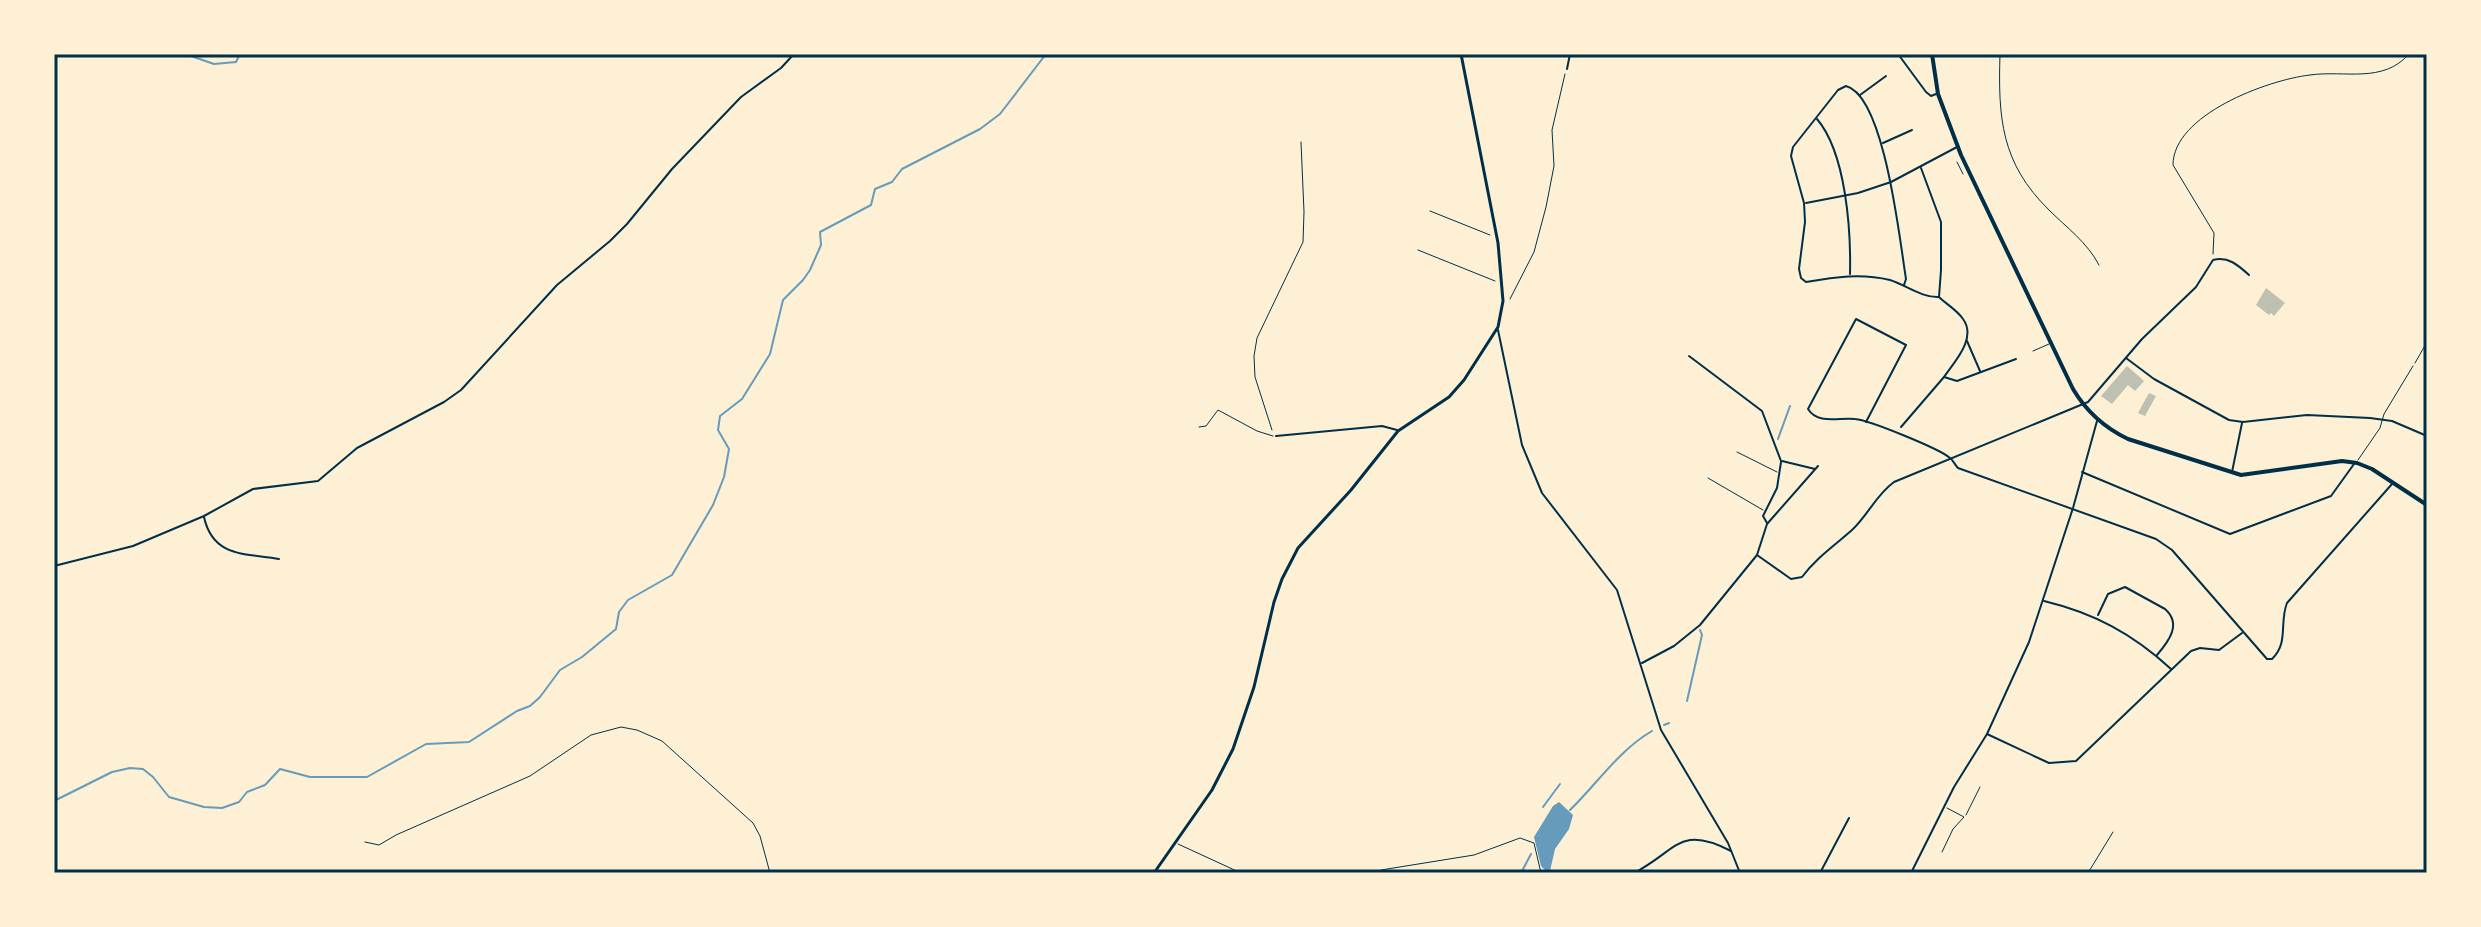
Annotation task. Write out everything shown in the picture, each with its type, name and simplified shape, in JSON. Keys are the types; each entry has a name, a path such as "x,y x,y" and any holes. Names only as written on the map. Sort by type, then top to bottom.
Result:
{"main road":[{"path":"1932,54 1938,94 1958,147 2073,389 2098,420 2128,439 2231,473 2249,475 2342,461 2356,463 2427,505"}],"street":[{"path":"54,566 127,548 204,516 241,494 318,481 357,448 444,402 461,390 557,285 627,224 672,169 741,97 781,68 794,54"},
{"path":"1154,873 1212,790 1240,734 1274,602 1298,548 1351,490 1398,431 1449,397 1464,380 1498,327 1503,307 1498,243 1461,54"},
{"path":"1567,69 1570,54"},
{"path":"1898,54 1926,92 1931,96 1938,94"},
{"path":"1860,95 1886,76"},
{"path":"1904,285 1906,279 1891,182 1882,144 1860,95 1851,87 1842,87 1793,147 1791,156 1804,203 1804,241 1799,269 1803,281 1850,275 1904,285 1939,297 1967,325 1967,341 1981,372"},
{"path":"1816,118 1834,150 1844,196 1850,275"},
{"path":"1882,144 1912,130"},
{"path":"1804,203 1844,196 1891,182 1958,147"},
{"path":"1921,167 1941,222 1939,297"},
{"path":"1757,555 1791,579 1802,577 1816,559 1854,528 1883,490 1894,482 2084,405 2153,328 2196,287 2213,260 2222,257 2232,261 2249,275"},
{"path":"1866,422 1906,345 1856,319 1808,409 1819,418 1856,419 1866,422 1890,429 1950,458 1958,468 2164,544 2267,659 2280,652 2287,603 2393,483"},
{"path":"1498,327 1522,445 1542,493 1617,590 1661,730 1732,851 1740,873"},
{"path":"1901,427 1944,377 1967,341"},
{"path":"1689,356 1762,411 1781,461 1777,488 1763,516 1767,524"},
{"path":"2126,358 2175,392 2222,418 2243,422 2307,415 2370,418 2392,421 2427,437"},
{"path":"1944,377 1957,381 2016,359"},
{"path":"1911,873 1962,773 1987,734 2029,642 2098,420"},
{"path":"2231,473 2243,422"},
{"path":"1276,436 1382,426 1398,431"},
{"path":"1641,663 1657,657 1694,631 1757,555 1767,524 1816,468 1781,461"},
{"path":"2082,472 2230,534 2331,496 2356,463"},
{"path":"204,516 211,536 224,548 279,559"},
{"path":"2098,617 2108,594 2125,587 2165,609 2173,620 2172,634 2156,656"},
{"path":"2043,601 2098,617 2156,656 2171,670"},
{"path":"1987,734 2049,763 2076,761 2191,651 2200,648 2219,650 2243,632"},
{"path":"1820,873 1849,818"},
{"path":"1634,873 1665,852 1694,839 1713,841 1732,851"}],"lane":[{"path":"2033,351 2052,343"},
{"path":"2356,463 2413,366"},
{"path":"1199,427 1206,426 1218,410 1257,431 1276,436"},
{"path":"1737,452 1777,472"},
{"path":"1708,478 1765,511"},
{"path":"365,842 379,845 485,798 547,767 591,735 621,727 662,741 753,823 760,836 770,873"},
{"path":"1942,852 1980,787"},
{"path":"1944,807 1964,817"},
{"path":"2088,873 2113,832"},
{"path":"1176,843 1241,873"},
{"path":"1366,873 1375,871"}],"path":[{"path":"2000,54 2002,128 2013,160 2035,195 2083,241 2099,265"},
{"path":"2213,260 2214,233 2173,165 2173,153 2190,127 2243,95 2276,83 2307,75 2380,73 2394,68 2409,54"},
{"path":"1503,307 1510,300 1534,252 1554,166 1552,130 1567,69"},
{"path":"1276,436 1269,424 1255,377 1254,356 1257,338 1303,242 1301,142"},
{"path":"1957,162 1963,174"},
{"path":"1430,211 1491,235"},
{"path":"1418,250 1498,281"},
{"path":"2413,366 2427,342"},
{"path":"1375,871 1474,855 1520,838 1534,843 1541,873"}],"water":[{"path":"1559,802 1573,815 1547,872 1541,866 1534,837 1553,806"}],"building":[{"path":"2266,288 2285,303 2274,316 2256,305"},
{"path":"2127,366 2144,381 2135,391 2128,385 2112,404 2101,396"},
{"path":"2149,393 2156,396 2145,416 2138,413"}],"waterway":[{"path":"191,56 214,64 236,62 240,54"},
{"path":"54,801 112,772 130,768 143,769 169,797 204,807 222,808 239,802 247,792 265,785 280,769 310,777 367,777 426,744 469,742 530,706 560,670 582,657 616,629 619,612 628,600 672,575 713,505 724,477 729,449 718,430 720,416 742,399 770,354 783,300 810,270 821,245 820,232 871,205 875,189 892,182 902,169 980,129 1000,114 1046,54"},
{"path":"1778,439 1790,406"},
{"path":"1687,701 1702,635 1700,630"},
{"path":"1664,725 1669,723"},
{"path":"1570,810 1619,757 1652,731"},
{"path":"1543,807 1560,784"},
{"path":"1521,873 1531,854"}]}
